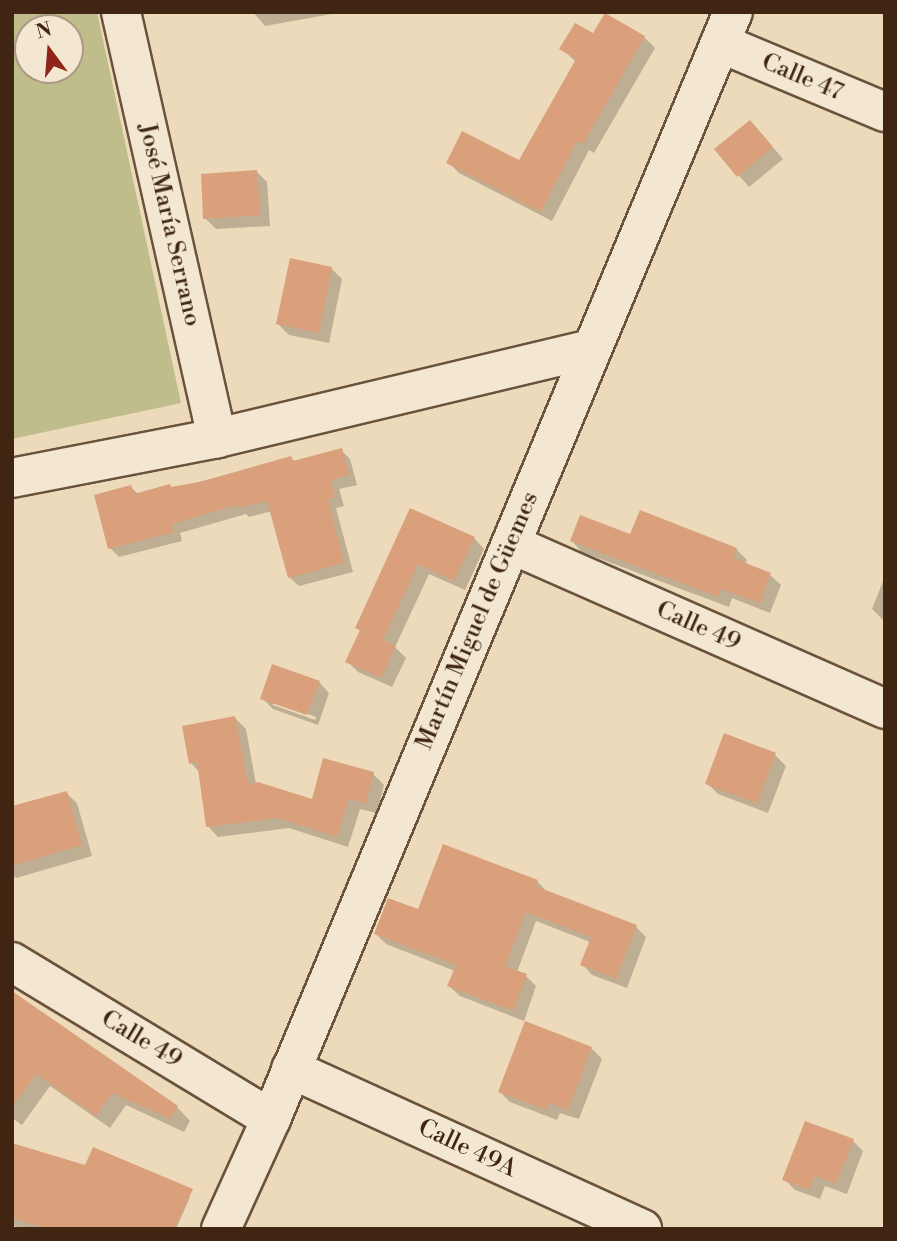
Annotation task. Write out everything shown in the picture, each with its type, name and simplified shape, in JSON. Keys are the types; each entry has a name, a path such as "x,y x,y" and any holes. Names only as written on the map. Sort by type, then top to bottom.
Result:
{"street":[{"name":"José María Serrano","path":"121,12 217,438"},
{"name":"Calle 47","path":"726,28 885,112"},
{"name":"Martín Miguel de Güemes","path":"221,1229 271,1119 726,28"},
{"path":"12,478 217,438 592,349"},
{"name":"Calle 49","path":"511,544 885,709"},
{"name":"Calle 49","path":"12,962 271,1119"},
{"name":"Calle 49A","path":"291,1069 642,1229"}],"shaded area":[{"path":"12,12 97,12 181,403 12,439"}],"building":[{"path":"605,13 645,36 583,144 577,141 541,212 446,163 462,131 519,160 576,59 559,49 575,23 593,33"},
{"path":"750,120 773,147 737,177 714,149"},
{"path":"257,170 260,215 203,219 201,174"},
{"path":"290,258 332,267 319,333 276,324"},
{"path":"342,448 349,475 331,480 335,497 328,499 344,563 288,578 267,501 238,508 237,505 172,524 174,532 108,549 94,495 131,485 134,494 170,484 171,487 200,482 291,456 293,461"},
{"path":"410,508 475,537 454,581 418,564 383,640 396,646 381,678 345,662 360,630 355,628"},
{"path":"640,510 737,548 733,558 771,573 760,603 721,589 718,597 570,541 580,515 630,534"},
{"path":"272,664 320,681 307,715 260,699"},
{"path":"235,716 248,784 258,782 312,799 323,758 374,772 366,804 349,799 337,837 277,818 206,827 197,762 189,764 182,726"},
{"path":"724,733 776,753 757,804 705,784"},
{"path":"67,791 82,845 12,866 12,806"},
{"path":"443,844 538,880 535,886 637,925 616,979 580,965 591,937 526,912 505,966 527,974 513,1011 447,986 456,965 374,934 388,898 418,909"},
{"path":"12,991 178,1106 170,1119 112,1093 96,1116 36,1074 12,1107"},
{"path":"525,1021 592,1047 568,1110 549,1103 546,1110 498,1092"},
{"path":"805,1121 854,1139 836,1184 815,1176 809,1190 782,1180"},
{"path":"12,1143 85,1165 93,1147 193,1189 174,1229 49,1229 12,1218"}]}
